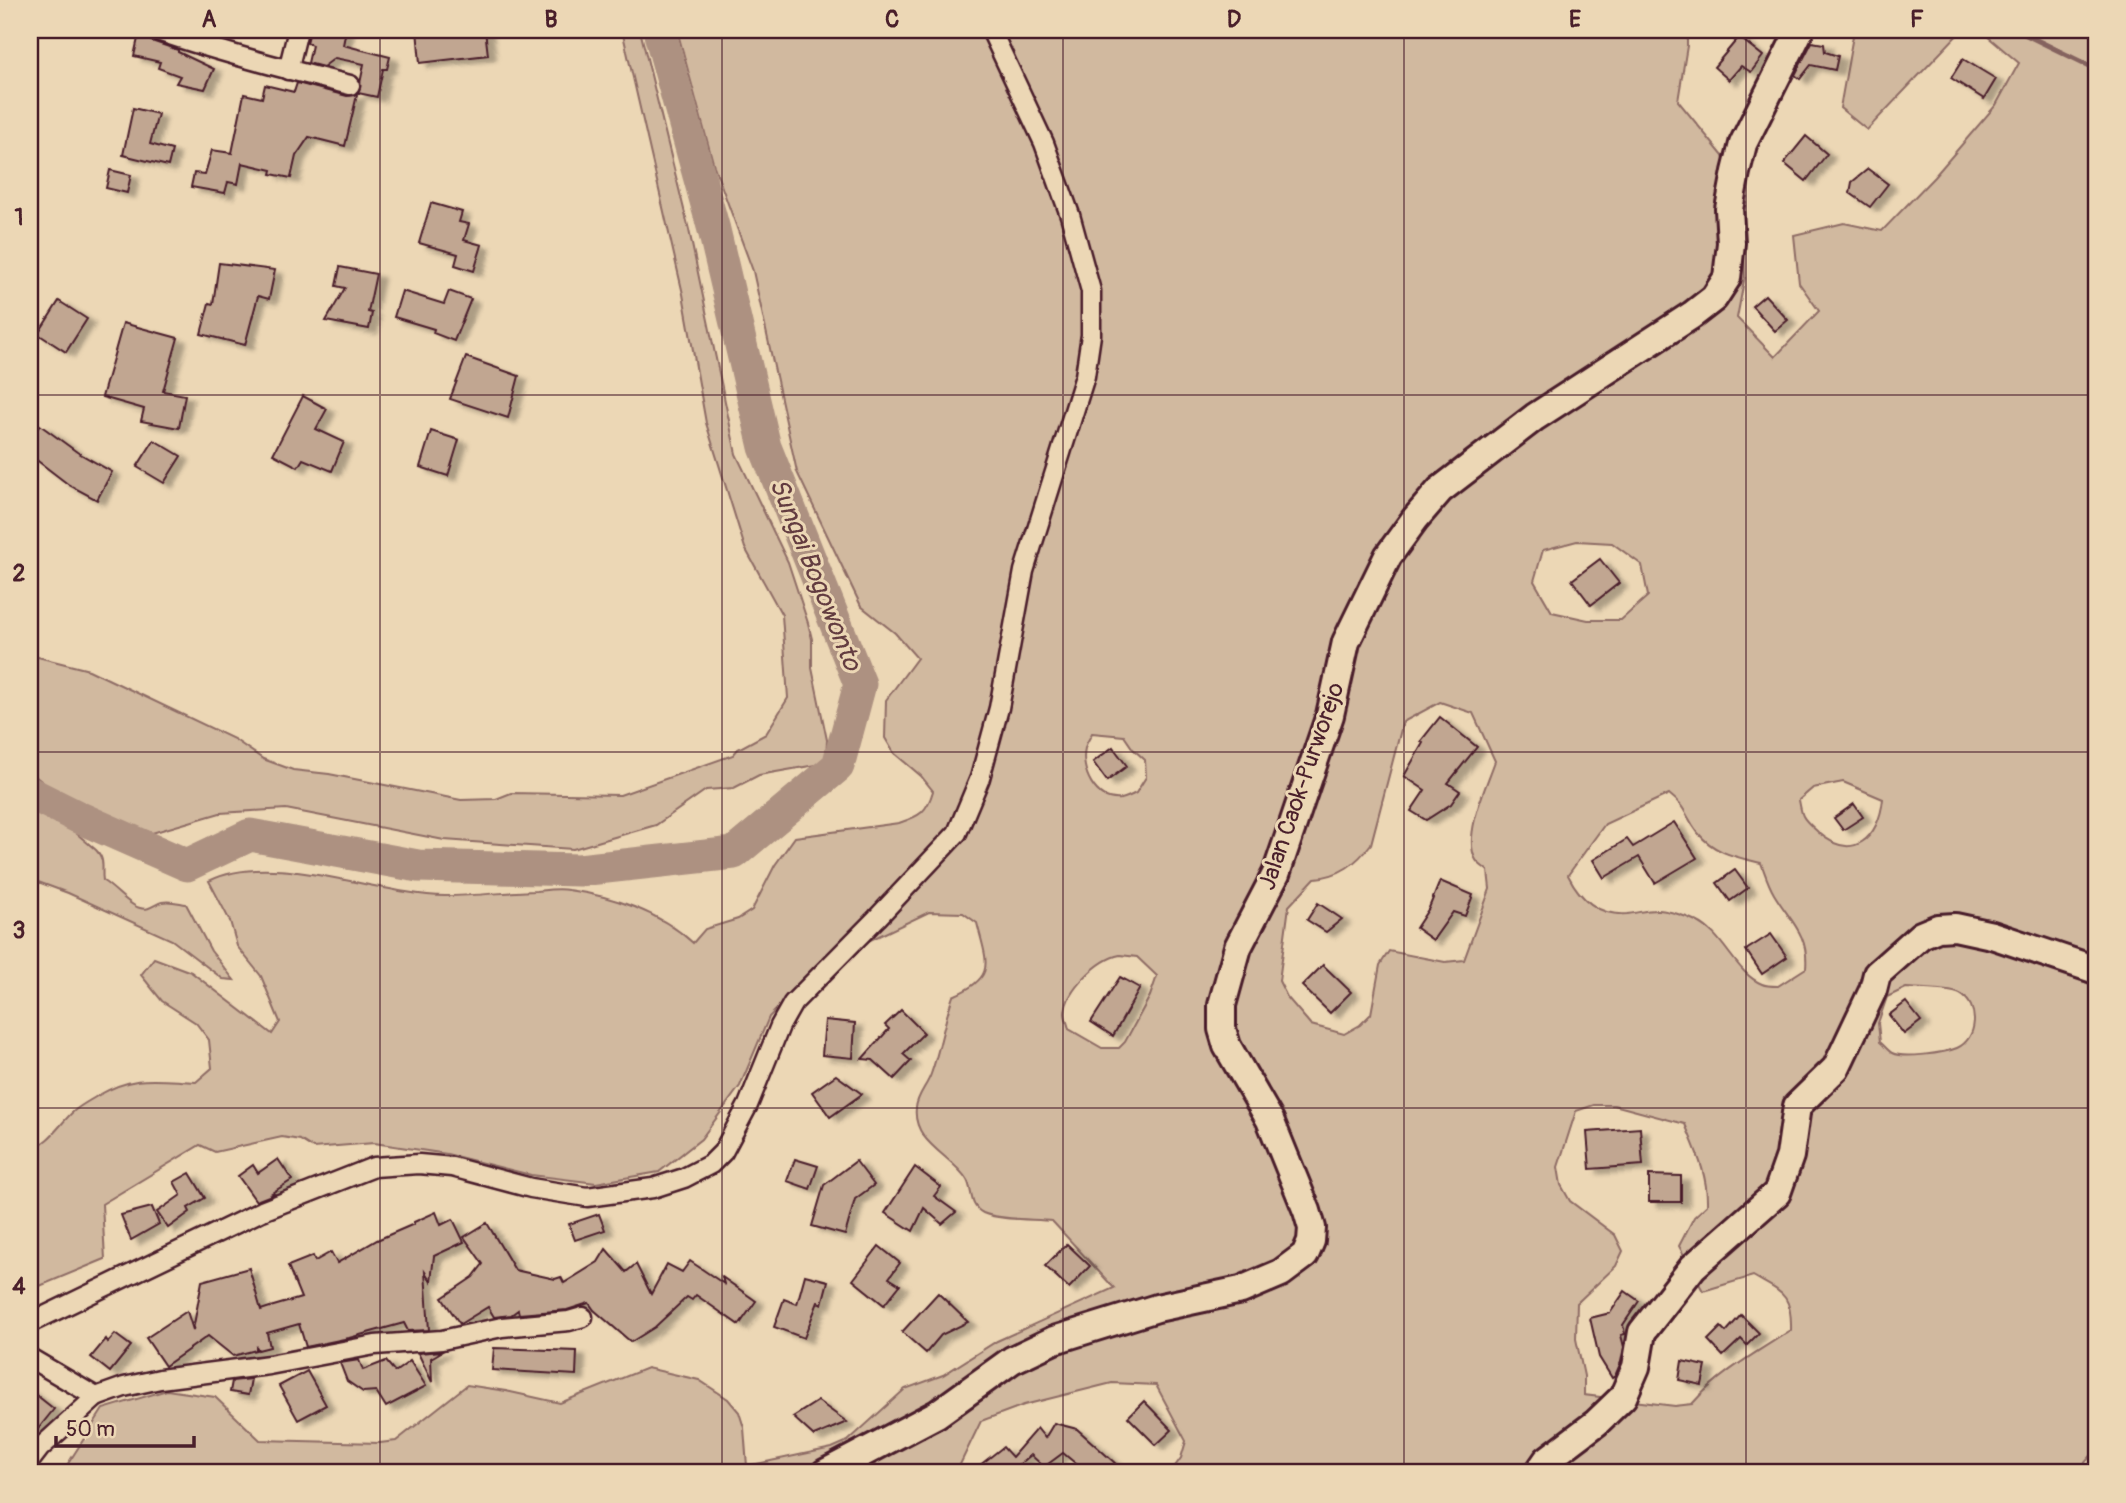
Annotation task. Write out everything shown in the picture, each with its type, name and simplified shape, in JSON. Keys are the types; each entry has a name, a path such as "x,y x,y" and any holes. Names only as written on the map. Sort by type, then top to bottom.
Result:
{"street":[{"path":"155,30 202,46 350,85"},
{"path":"288,70 298,30"},
{"path":"30,1323 262,1211 374,1167 419,1164 452,1167 531,1188 587,1197 653,1188 684,1178 710,1164 723,1152 748,1105 780,1026 793,1003 957,833 976,787 999,708 1024,571 1085,376 1091,335 1091,291 1070,215 1044,143 991,30"},
{"name":"Jalan Caok-Purworejo","path":"825,1473 937,1414 1013,1360 1054,1340 1157,1308 1241,1290 1281,1273 1305,1255 1311,1241 1312,1228 1307,1211 1270,1121 1227,1046 1222,1029 1222,1005 1238,947 1276,874 1329,715 1346,642 1388,556 1440,489 1535,417 1714,298 1727,278 1731,243 1729,209 1743,144 1800,30"},
{"path":"1538,1473 1548,1460 1596,1423 1623,1397 1636,1367 1642,1332 1693,1267 1777,1193 1790,1156 1797,1106 1836,1068 1873,990 1877,974 1921,935 1938,928 1955,927 1992,935 2096,970"},
{"path":"30,1461 40,1448 96,1397 124,1387 160,1379 269,1365 375,1345 442,1340 502,1327 569,1321 583,1317"},
{"path":"30,1359 96,1397"}],"shaded area":[{"path":"622,30 640,30 689,230 736,454 788,562 808,623 812,639 812,668 827,740 826,757 821,764 759,775 734,788 706,790 656,825 573,849 444,840 286,809 220,813 152,833 96,813 55,792 30,772 30,655 89,670 234,739 263,759 293,770 329,774 461,800 496,799 511,793 620,795 733,755 738,749 766,734 788,698 782,615 745,548 706,423 683,294"},
{"path":"677,30 1687,30 1678,101 1723,156 1744,230 1745,276 1737,318 1775,357 1819,311 1799,283 1794,235 1844,223 1882,231 1934,177 1996,105 2019,63 1980,30 2096,30 2096,1450 2076,1473 1170,1473 1181,1458 1186,1441 1156,1385 1112,1383 1024,1405 981,1421 956,1473 62,1473 103,1409 167,1390 215,1397 260,1440 380,1443 396,1441 467,1385 560,1403 647,1368 699,1380 728,1399 739,1412 744,1428 747,1466 832,1448 848,1441 905,1389 943,1375 997,1341 1114,1288 1052,1221 998,1217 979,1210 961,1171 920,1131 916,1120 917,1103 931,1074 953,996 977,982 985,967 984,949 977,923 963,913 929,912 822,963 769,1017 740,1086 701,1139 659,1172 596,1183 531,1175 447,1154 374,1143 313,1148 300,1140 282,1137 215,1152 200,1145 102,1204 105,1259 30,1290 30,1148 43,1143 77,1109 110,1089 145,1080 196,1082 212,1068 209,1040 196,1023 162,1001 141,975 154,958 191,972 272,1034 280,1022 261,976 237,946 230,921 209,881 234,872 262,870 293,871 418,894 445,896 564,889 601,896 635,907 666,922 693,943 705,929 738,919 752,910 775,865 795,837 899,823 925,809 933,791 921,776 894,753 885,738 886,700 917,658 895,633 861,606 797,472 753,271 714,166","holes":["1577,541 1612,543 1642,565 1648,596 1621,620 1588,620 1552,612 1534,581 1543,550","1440,702 1473,713 1495,761 1477,810 1472,838 1472,850 1476,860 1488,871 1490,889 1464,960 1445,962 1389,951 1380,965 1371,1014 1360,1025 1344,1034 1311,1025 1287,997 1279,981 1289,906 1315,878 1332,875 1347,868 1371,844 1403,722","1092,733 1124,736 1145,760 1146,777 1136,793 1121,799 1112,799 1097,790 1087,775 1085,748","1843,782 1883,799 1876,825 1870,835 1853,845 1831,841 1818,832 1803,816 1799,800 1813,788","1669,794 1683,808 1698,833 1712,846 1727,854 1761,863 1772,890 1797,928 1805,946 1806,968 1778,986 1764,985 1744,971 1714,935 1696,921 1659,910 1627,914 1607,912 1584,898 1568,875 1605,824","1120,955 1137,957 1157,976 1150,996 1119,1048 1102,1048 1069,1029 1065,1017 1067,1004 1077,986 1103,963","1906,988 1960,994 1971,1006 1974,1022 1969,1037 1957,1048 1914,1055 1897,1055 1889,1051 1880,1042 1878,1023 1887,997","1594,1105 1614,1105 1685,1124 1703,1173 1707,1205 1694,1217 1679,1246 1703,1291 1753,1276 1778,1291 1790,1308 1791,1330 1726,1373 1692,1404 1675,1406 1584,1395 1584,1376 1576,1339 1577,1303 1616,1266 1623,1251 1615,1235 1570,1201 1561,1185 1558,1167 1576,1111"]},
{"path":"1854,30 1962,30 1867,130 1840,108"},
{"path":"30,802 49,810 96,850 102,861 103,881 131,904 143,909 165,901 186,904 211,951 234,980 223,979 172,940 68,893 30,879"}],"building":[{"path":"310,30 346,30 343,45 390,57 387,69 383,69 377,97 358,93 364,64 335,58 323,67 308,63 312,45 307,43"},
{"path":"417,30 485,30 488,55 420,63"},
{"path":"139,34 214,69 205,89 176,83 180,76 158,68 160,62 134,56"},
{"path":"1739,37 1763,56 1751,72 1741,66 1729,80 1714,67"},
{"path":"1812,42 1824,44 1825,52 1838,56 1835,70 1811,65 1800,79 1795,75"},
{"path":"1963,59 1996,79 1984,99 1951,78"},
{"path":"297,83 347,96 357,95 345,146 309,137 296,156 291,178 242,163 238,184 228,182 225,193 191,187 194,173 205,174 212,150 232,153 244,94 262,98 265,85 294,92"},
{"path":"133,108 158,114 150,144 172,150 168,166 123,155"},
{"path":"1806,136 1827,154 1806,181 1784,163"},
{"path":"1868,169 1888,184 1870,207 1850,193 1852,182"},
{"path":"110,170 131,175 127,193 106,188"},
{"path":"431,203 462,212 459,222 469,224 464,240 482,245 474,271 455,265 458,254 419,243"},
{"path":"219,263 275,270 269,299 258,296 245,345 201,334 209,303 213,304"},
{"path":"340,267 376,274 368,312 372,313 369,329 326,321 345,288 336,286"},
{"path":"402,291 444,304 449,291 471,299 454,341 433,333 434,329 394,317"},
{"path":"1765,295 1788,320 1775,331 1752,306"},
{"path":"59,301 87,319 66,352 38,334"},
{"path":"123,323 178,338 163,391 185,395 179,428 141,421 144,409 102,397"},
{"path":"466,357 519,376 508,418 450,399"},
{"path":"303,396 327,409 316,429 344,442 332,471 303,459 298,467 273,454"},
{"path":"40,425 77,452 112,472 97,500 69,485 30,455 30,439"},
{"path":"431,431 459,440 448,476 420,467"},
{"path":"154,440 181,456 164,483 137,467"},
{"path":"1600,559 1619,583 1591,605 1572,580"},
{"path":"1440,717 1477,747 1448,783 1460,791 1451,804 1426,820 1411,811 1425,790 1404,776 1423,743 1421,741"},
{"path":"1113,747 1127,766 1107,781 1093,762"},
{"path":"1854,804 1863,817 1843,830 1834,818"},
{"path":"1674,822 1697,858 1655,883 1639,857 1604,878 1593,860 1627,839 1633,847"},
{"path":"1735,870 1748,888 1730,901 1717,883"},
{"path":"1440,881 1473,895 1465,916 1453,912 1433,940 1416,928 1429,908"},
{"path":"1318,903 1342,919 1326,932 1307,920"},
{"path":"1771,934 1787,957 1762,974 1746,950"},
{"path":"1323,965 1351,992 1330,1013 1302,986"},
{"path":"1120,977 1140,988 1113,1036 1091,1022"},
{"path":"1906,1002 1921,1021 1904,1034 1889,1015"},
{"path":"901,1010 924,1033 903,1054 911,1061 894,1079 873,1060 862,1059 889,1029 885,1025"},
{"path":"825,1020 855,1023 853,1058 822,1055"},
{"path":"836,1075 862,1094 830,1117 812,1092"},
{"path":"1640,1128 1643,1165 1590,1169 1587,1132"},
{"path":"278,1159 292,1180 272,1193 274,1194 256,1201 238,1176 253,1165 258,1173"},
{"path":"795,1159 818,1166 810,1189 787,1181"},
{"path":"856,1161 874,1185 855,1199 845,1235 812,1226 824,1185"},
{"path":"915,1167 941,1187 934,1196 956,1212 942,1224 924,1208 913,1231 885,1213"},
{"path":"190,1173 205,1198 188,1208 190,1212 168,1228 157,1212 181,1195 174,1182"},
{"path":"1649,1175 1681,1176 1681,1202 1649,1202"},
{"path":"152,1207 159,1224 131,1240 121,1215"},
{"path":"436,1212 441,1225 453,1219 464,1242 434,1256 431,1281 425,1272 429,1330 408,1331 404,1323 306,1347 299,1324 267,1333 270,1347 258,1350 256,1346 256,1350 233,1356 208,1336 165,1366 146,1338 187,1311 193,1330 202,1281 249,1268 261,1310 301,1298 288,1266 313,1256 315,1261 331,1252 337,1263 377,1240"},
{"path":"599,1214 605,1230 575,1240 569,1224"},
{"path":"487,1223 515,1270 555,1279 561,1277 564,1283 598,1262 606,1249 626,1272 636,1264 651,1294 667,1264 682,1272 690,1261 724,1284 722,1277 756,1301 739,1325 696,1295 692,1300 687,1297 655,1327 631,1342 589,1303 567,1310 519,1314 518,1310 511,1315 494,1317 488,1307 460,1324 442,1298 473,1277 483,1264 464,1237"},
{"path":"1067,1244 1090,1266 1069,1288 1045,1266"},
{"path":"879,1246 900,1263 889,1278 900,1285 884,1305 853,1280"},
{"path":"805,1275 828,1281 822,1304 818,1302 804,1338 774,1327 784,1299 797,1304"},
{"path":"1625,1291 1639,1301 1623,1325 1625,1334 1621,1335 1624,1347 1621,1362 1612,1378 1599,1357 1590,1318 1610,1313"},
{"path":"938,1293 968,1322 941,1335 926,1353 902,1332"},
{"path":"1741,1315 1759,1333 1747,1345 1741,1339 1723,1356 1708,1340 1721,1327 1726,1332"},
{"path":"115,1334 131,1346 110,1372 91,1357 106,1339 108,1342"},
{"path":"494,1348 577,1351 576,1375 492,1370"},
{"path":"443,1351 431,1358 432,1382 418,1353"},
{"path":"359,1360 363,1370 386,1361 395,1372 410,1361 426,1386 386,1407 376,1391 363,1392 347,1381 340,1363"},
{"path":"1682,1361 1706,1366 1702,1385 1679,1380"},
{"path":"307,1371 326,1405 298,1420 279,1386"},
{"path":"251,1379 248,1395 230,1392 232,1381"},
{"path":"30,1390 54,1409 30,1439"},
{"path":"818,1401 847,1422 814,1436 793,1417"},
{"path":"1144,1401 1172,1430 1156,1445 1128,1417"},
{"path":"1054,1423 1077,1429 1115,1463 1105,1473 1087,1473 1063,1453 1044,1467 1031,1455 1009,1473 970,1473 1003,1447 1012,1457 1037,1428 1045,1438"}],"waterway":[{"name":"Sungai Bogowonto","path":"30,793 187,865 250,835 418,866 579,870 734,853 838,766 860,684 765,447 714,230 659,30"},
{"path":"2016,30 2096,69"}]}
